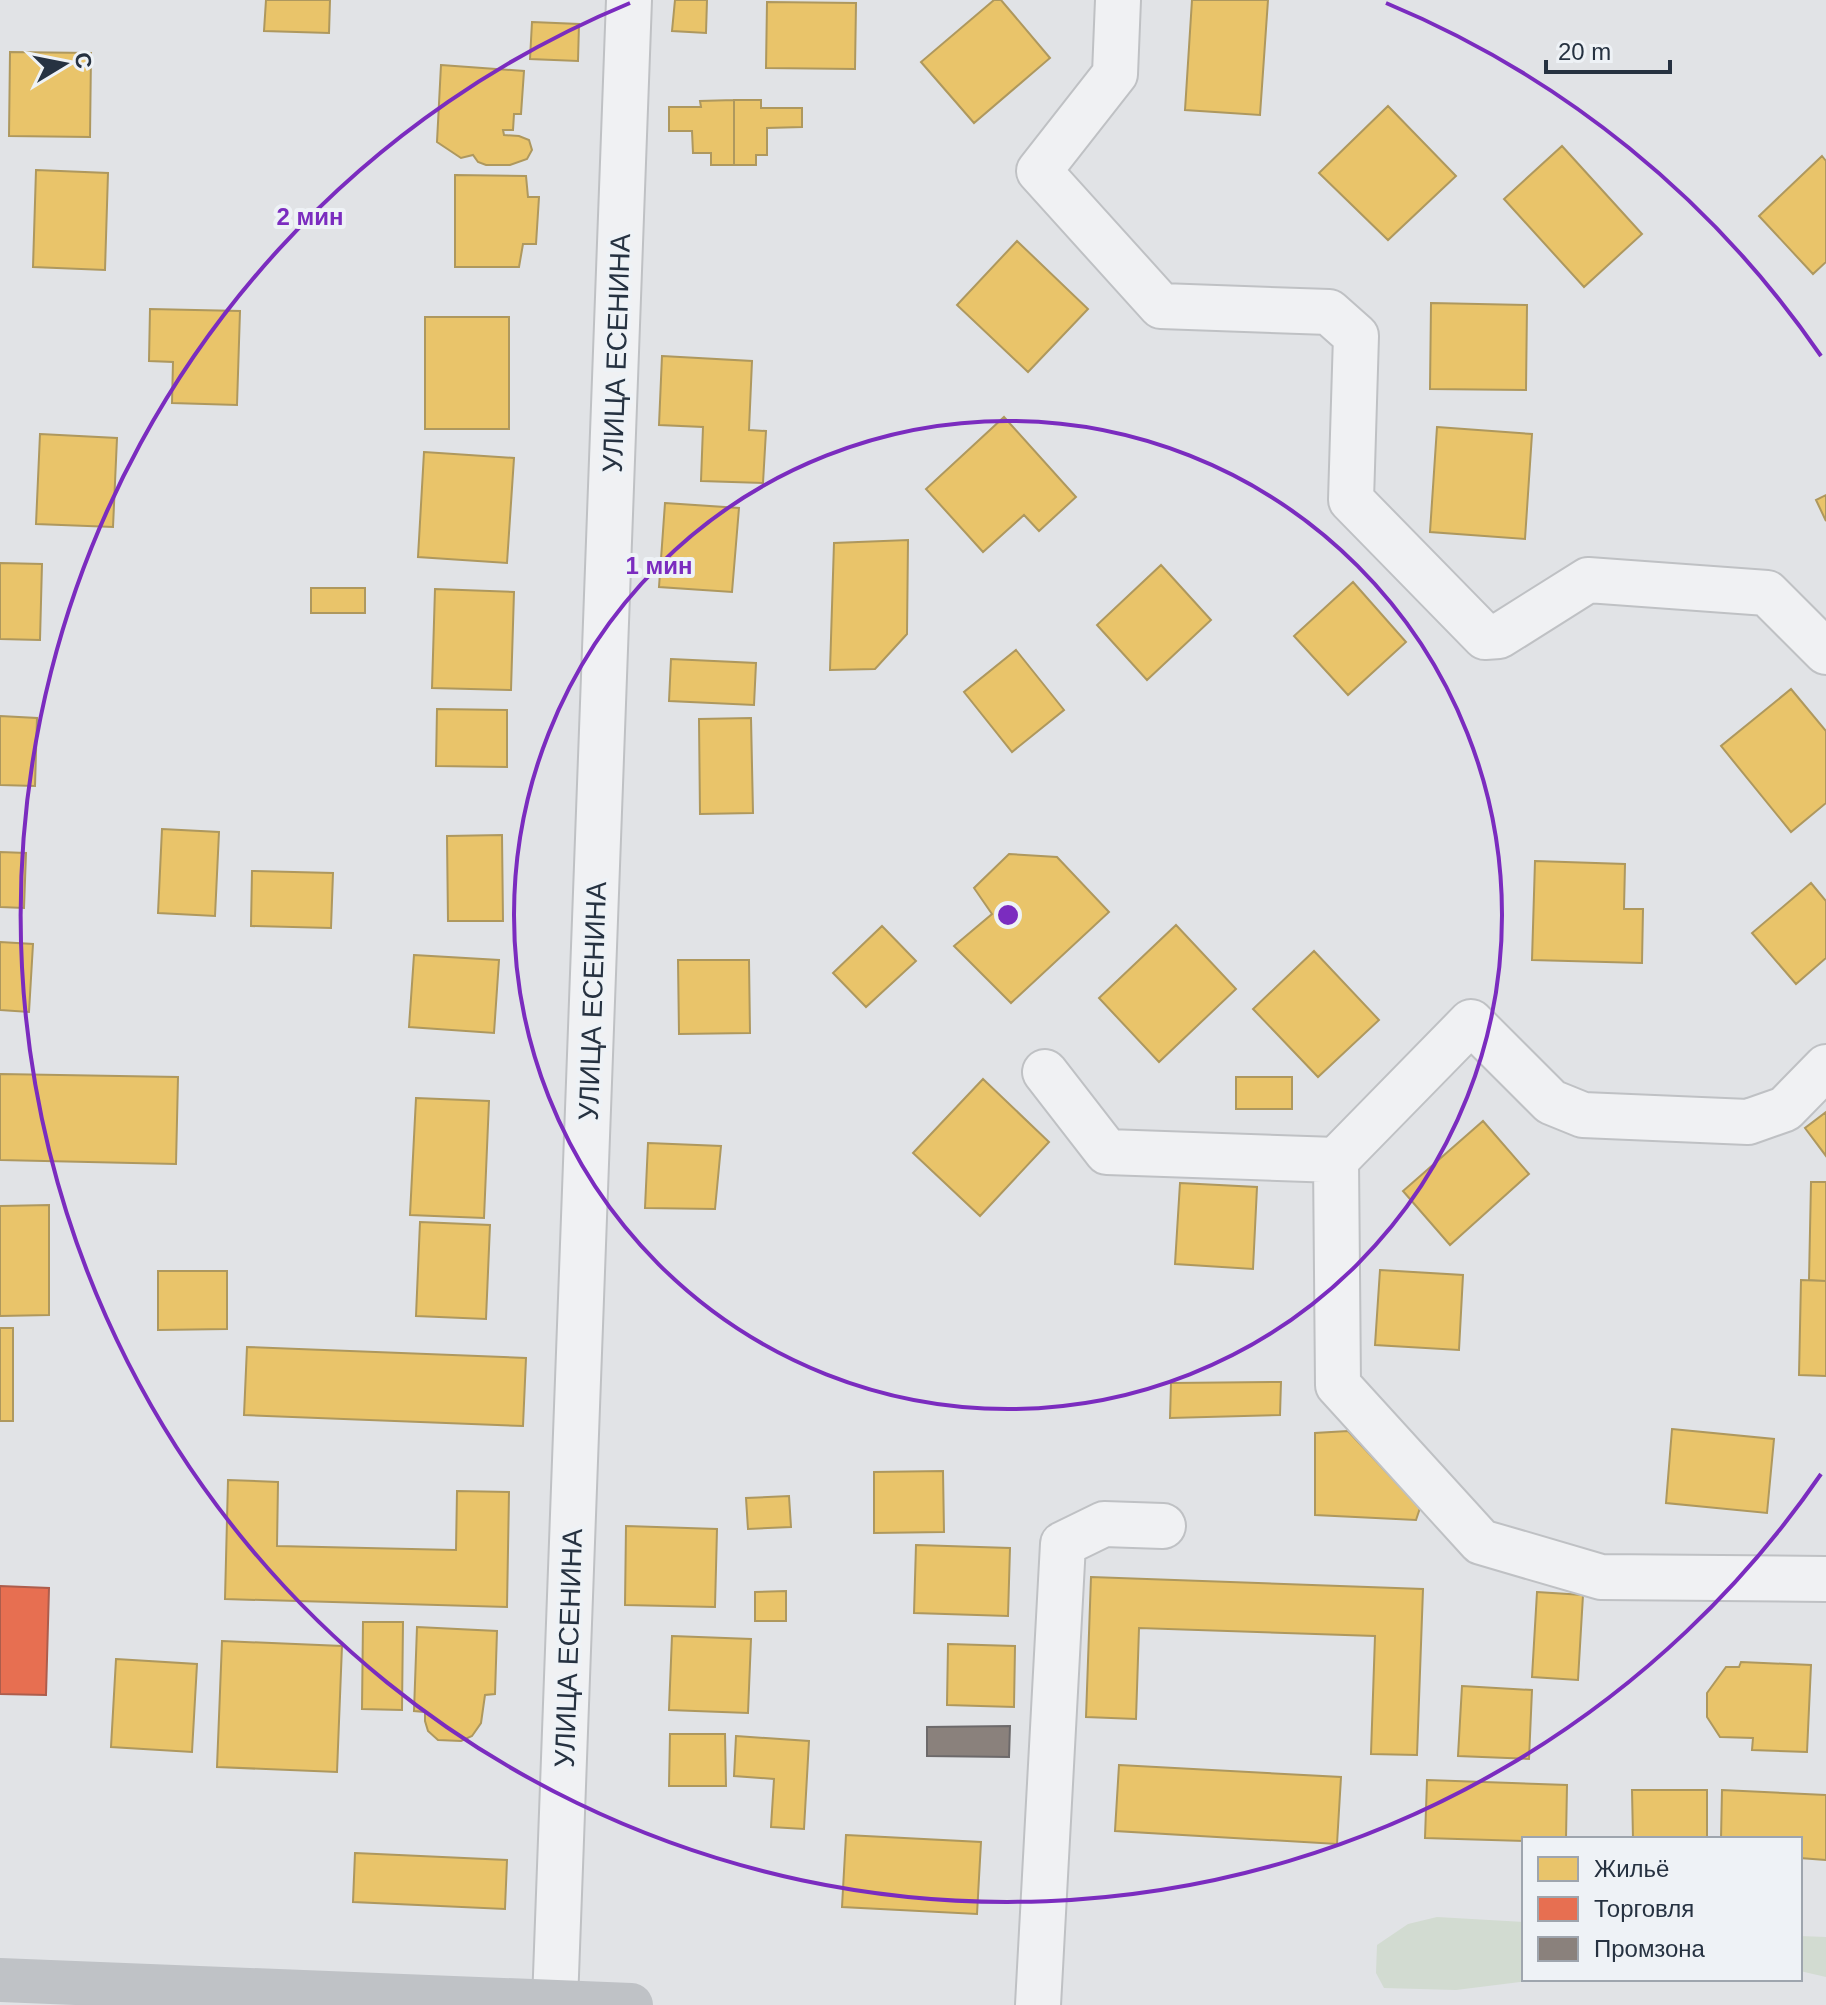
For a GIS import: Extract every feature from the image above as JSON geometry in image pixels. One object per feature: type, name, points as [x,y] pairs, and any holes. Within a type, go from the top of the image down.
[{"type":"main road","points":[[0,1980],[631,2005]]},
{"type":"street","name":"УЛИЦА ЕСЕНИНА","points":[[555,2002],[629,0]]},
{"type":"street","points":[[1118,0],[1115,74],[1039,171],[1161,306],[1329,312],[1344,323],[1356,336],[1351,500],[1485,637],[1499,636],[1588,580],[1767,593],[1826,652]]},
{"type":"street","points":[[1826,1067],[1785,1109],[1748,1122],[1583,1115],[1551,1102],[1471,1022],[1336,1160],[1338,1385],[1481,1542],[1601,1577],[1826,1579]]},
{"type":"street","points":[[1045,1072],[1107,1152],[1336,1160]]},
{"type":"street","points":[[1038,2005],[1063,1544],[1104,1524],[1163,1526]]},
{"type":"shaded area","points":[[1437,1917],[1522,1922],[1522,1981],[1528,1981],[1456,1990],[1384,1988],[1376,1973],[1377,1945],[1408,1924]]},
{"type":"shaded area","points":[[1802,1936],[1826,1937],[1826,1977],[1802,1971]]},
{"type":"building: Жильё","points":[[266,0],[330,0],[329,33],[264,31]]},
{"type":"building: Жильё","points":[[675,0],[707,0],[706,33],[672,31]]},
{"type":"building: Жильё","points":[[994,0],[1001,0],[1050,58],[974,123],[921,62]]},
{"type":"building: Жильё","points":[[1192,0],[1268,0],[1260,115],[1185,110]]},
{"type":"building: Жильё","points":[[767,2],[856,3],[855,69],[766,68]]},
{"type":"building: Жильё","points":[[532,22],[579,24],[578,61],[530,59]]},
{"type":"building: Жильё","points":[[10,52],[91,53],[90,137],[9,136]]},
{"type":"building: Жильё","points":[[441,65],[524,71],[521,114],[514,114],[513,130],[503,130],[504,135],[529,140],[532,150],[527,159],[510,165],[486,165],[478,162],[473,155],[461,158],[437,142]]},
{"type":"building: Жильё","points":[[734,100],[761,100],[761,108],[802,108],[802,127],[767,128],[767,155],[756,155],[756,165],[734,165]]},
{"type":"building: Жильё","points":[[734,100],[734,165],[711,165],[711,153],[693,153],[692,131],[669,131],[669,107],[701,107],[700,101]]},
{"type":"building: Жильё","points":[[1388,106],[1456,176],[1388,240],[1319,173]]},
{"type":"building: Жильё","points":[[1562,146],[1642,234],[1584,287],[1504,199]]},
{"type":"building: Жильё","points":[[1822,156],[1826,161],[1826,262],[1813,274],[1759,216]]},
{"type":"building: Жильё","points":[[36,170],[108,173],[105,270],[33,267]]},
{"type":"building: Жильё","points":[[455,175],[526,176],[528,197],[539,197],[536,244],[523,244],[519,267],[455,267]]},
{"type":"building: Жильё","points":[[1017,241],[1088,309],[1028,372],[957,305]]},
{"type":"building: Жильё","points":[[1431,303],[1527,305],[1526,390],[1430,389]]},
{"type":"building: Жильё","points":[[150,309],[240,311],[237,405],[172,403],[173,362],[149,361]]},
{"type":"building: Жильё","points":[[425,317],[509,317],[509,429],[425,429]]},
{"type":"building: Жильё","points":[[662,356],[752,361],[749,430],[766,431],[763,483],[701,481],[703,427],[659,425]]},
{"type":"building: Жильё","points":[[1004,417],[1076,497],[1039,531],[1024,515],[983,552],[926,489]]},
{"type":"building: Жильё","points":[[1437,427],[1532,434],[1525,539],[1430,532]]},
{"type":"building: Жильё","points":[[40,434],[117,438],[113,527],[36,524]]},
{"type":"building: Жильё","points":[[424,452],[514,458],[507,563],[418,557]]},
{"type":"building: Жильё","points":[[1826,495],[1826,521],[1816,500]]},
{"type":"building: Жильё","points":[[665,503],[739,508],[732,592],[659,587]]},
{"type":"building: Жильё","points":[[908,540],[907,634],[875,669],[830,670],[834,543]]},
{"type":"building: Жильё","points":[[0,563],[42,564],[40,640],[0,639]]},
{"type":"building: Жильё","points":[[1161,565],[1211,620],[1147,680],[1097,625]]},
{"type":"building: Жильё","points":[[1353,582],[1406,642],[1348,695],[1294,636]]},
{"type":"building: Жильё","points":[[311,588],[365,588],[365,613],[311,613]]},
{"type":"building: Жильё","points":[[435,589],[514,592],[511,690],[432,688]]},
{"type":"building: Жильё","points":[[1016,650],[1064,710],[1012,752],[964,692]]},
{"type":"building: Жильё","points":[[671,659],[756,663],[754,705],[669,701]]},
{"type":"building: Жильё","points":[[1791,689],[1826,731],[1826,803],[1791,832],[1721,746]]},
{"type":"building: Жильё","points":[[437,709],[507,710],[507,767],[436,766]]},
{"type":"building: Жильё","points":[[0,716],[37,718],[35,786],[0,785]]},
{"type":"building: Жильё","points":[[751,718],[753,813],[700,814],[699,719]]},
{"type":"building: Жильё","points":[[162,829],[219,832],[215,916],[158,913]]},
{"type":"building: Жильё","points":[[502,835],[503,921],[448,921],[447,836]]},
{"type":"building: Жильё","points":[[0,852],[26,853],[24,908],[0,907]]},
{"type":"building: Жильё","points":[[1009,854],[1057,857],[1109,912],[1011,1003],[954,946],[992,914],[974,888]]},
{"type":"building: Жильё","points":[[1535,861],[1625,864],[1624,909],[1643,909],[1642,963],[1532,960]]},
{"type":"building: Жильё","points":[[252,871],[333,873],[331,928],[251,926]]},
{"type":"building: Жильё","points":[[1811,883],[1826,901],[1826,958],[1796,984],[1752,933]]},
{"type":"building: Жильё","points":[[1176,925],[1236,989],[1159,1062],[1099,998]]},
{"type":"building: Жильё","points":[[882,926],[916,961],[866,1007],[833,973]]},
{"type":"building: Жильё","points":[[0,942],[33,944],[29,1012],[0,1010]]},
{"type":"building: Жильё","points":[[1314,951],[1379,1020],[1318,1077],[1253,1009]]},
{"type":"building: Жильё","points":[[414,955],[499,960],[494,1033],[409,1027]]},
{"type":"building: Жильё","points":[[678,960],[749,960],[750,1033],[679,1034]]},
{"type":"building: Жильё","points":[[0,1074],[178,1077],[176,1164],[0,1160]]},
{"type":"building: Жильё","points":[[1236,1077],[1292,1077],[1292,1109],[1236,1109]]},
{"type":"building: Жильё","points":[[983,1079],[1049,1142],[980,1216],[913,1153]]},
{"type":"building: Жильё","points":[[416,1098],[489,1101],[484,1218],[410,1215]]},
{"type":"building: Жильё","points":[[1826,1112],[1826,1156],[1805,1128]]},
{"type":"building: Жильё","points":[[1483,1121],[1529,1174],[1450,1245],[1403,1191]]},
{"type":"building: Жильё","points":[[648,1143],[721,1146],[715,1209],[645,1208]]},
{"type":"building: Жильё","points":[[1811,1182],[1826,1182],[1826,1281],[1809,1280]]},
{"type":"building: Жильё","points":[[1180,1183],[1257,1187],[1253,1269],[1175,1264]]},
{"type":"building: Жильё","points":[[49,1205],[49,1315],[0,1316],[0,1206]]},
{"type":"building: Жильё","points":[[420,1222],[490,1225],[486,1319],[416,1316]]},
{"type":"building: Жильё","points":[[1380,1270],[1463,1275],[1459,1350],[1375,1345]]},
{"type":"building: Жильё","points":[[158,1271],[227,1271],[227,1329],[158,1330]]},
{"type":"building: Жильё","points":[[1801,1280],[1826,1281],[1826,1376],[1799,1375]]},
{"type":"building: Жильё","points":[[0,1328],[13,1328],[13,1421],[0,1421]]},
{"type":"building: Жильё","points":[[247,1347],[526,1358],[523,1426],[244,1415]]},
{"type":"building: Жильё","points":[[1281,1382],[1280,1415],[1170,1418],[1171,1383]]},
{"type":"building: Жильё","points":[[1672,1429],[1774,1439],[1767,1513],[1666,1503]]},
{"type":"building: Жильё","points":[[1348,1431],[1420,1508],[1416,1520],[1315,1515],[1315,1433]]},
{"type":"building: Жильё","points":[[943,1471],[944,1532],[874,1533],[874,1472]]},
{"type":"building: Жильё","points":[[228,1480],[278,1482],[277,1546],[456,1550],[457,1491],[509,1492],[507,1607],[225,1599]]},
{"type":"building: Жильё","points":[[789,1496],[791,1527],[748,1529],[746,1498]]},
{"type":"building: Жильё","points":[[626,1526],[717,1529],[715,1607],[625,1605]]},
{"type":"building: Жильё","points":[[916,1545],[1010,1548],[1008,1616],[914,1613]]},
{"type":"building: Жильё","points":[[1091,1577],[1423,1589],[1417,1755],[1371,1754],[1375,1636],[1139,1628],[1136,1719],[1086,1717]]},
{"type":"building: Жильё","points":[[786,1591],[786,1621],[755,1621],[755,1592]]},
{"type":"building: Жильё","points":[[1537,1592],[1583,1595],[1578,1680],[1532,1677]]},
{"type":"building: Жильё","points":[[363,1622],[403,1622],[402,1710],[362,1709]]},
{"type":"building: Жильё","points":[[417,1627],[497,1631],[495,1694],[485,1695],[481,1723],[472,1736],[461,1741],[438,1740],[428,1731],[425,1712],[414,1711]]},
{"type":"building: Жильё","points":[[672,1636],[751,1639],[748,1713],[669,1710]]},
{"type":"building: Жильё","points":[[222,1641],[342,1646],[337,1772],[217,1767]]},
{"type":"building: Жильё","points":[[948,1644],[1015,1646],[1014,1707],[947,1705]]},
{"type":"building: Жильё","points":[[116,1659],[197,1664],[192,1752],[111,1747]]},
{"type":"building: Жильё","points":[[1741,1662],[1811,1665],[1807,1752],[1752,1750],[1753,1738],[1720,1737],[1707,1717],[1707,1693],[1726,1667],[1739,1667]]},
{"type":"building: Жильё","points":[[1462,1686],[1532,1690],[1529,1759],[1458,1756]]},
{"type":"building: Жильё","points":[[670,1734],[725,1734],[726,1786],[669,1786]]},
{"type":"building: Жильё","points":[[736,1736],[809,1741],[804,1829],[771,1827],[774,1779],[734,1776]]},
{"type":"building: Жильё","points":[[1119,1765],[1341,1777],[1337,1844],[1115,1831]]},
{"type":"building: Жильё","points":[[1427,1780],[1567,1785],[1566,1837],[1522,1837],[1522,1841],[1425,1838]]},
{"type":"building: Жильё","points":[[1632,1790],[1707,1790],[1707,1837],[1633,1837]]},
{"type":"building: Жильё","points":[[1722,1790],[1826,1795],[1826,1860],[1802,1858],[1802,1837],[1721,1837]]},
{"type":"building: Жильё","points":[[846,1835],[981,1842],[977,1914],[842,1907]]},
{"type":"building: Жильё","points":[[355,1853],[507,1860],[505,1909],[353,1902]]},
{"type":"building: Торговля","points":[[0,1586],[49,1588],[46,1695],[0,1694]]},
{"type":"building: Промзона","points":[[1010,1726],[1009,1757],[927,1756],[927,1727]]}]
